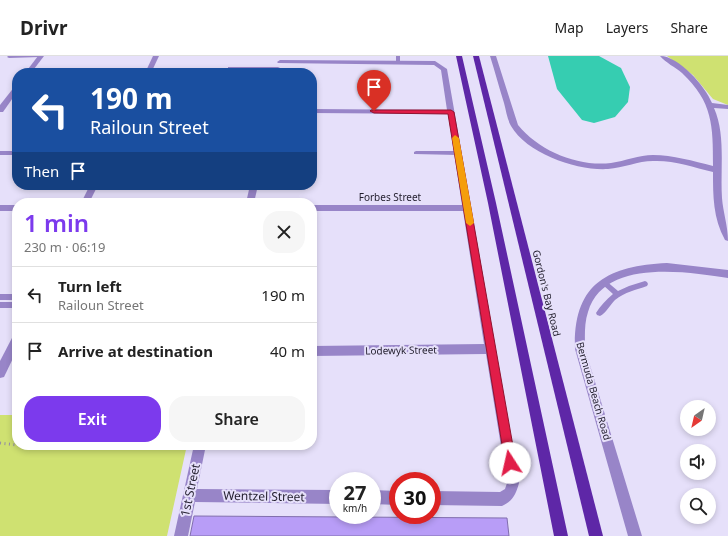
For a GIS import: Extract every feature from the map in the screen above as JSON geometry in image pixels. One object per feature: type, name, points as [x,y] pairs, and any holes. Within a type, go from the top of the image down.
[{"type":"main road","points":[[459,56],[561,536]]},
{"type":"main road","name":"Gordon's Bay Road","points":[[476,56],[596,536]]},
{"type":"street","points":[[32,68],[41,56]]},
{"type":"street","points":[[150,68],[156,56]]},
{"type":"street","points":[[493,56],[514,125],[522,135],[537,146],[568,160],[593,166],[610,166],[636,159],[658,158],[681,161],[717,170]]},
{"type":"street","points":[[663,56],[689,76],[702,91],[710,105],[716,123],[717,206],[728,237]]},
{"type":"street","points":[[279,65],[398,60],[440,65],[444,69],[513,483],[507,497],[497,499],[441,498]]},
{"type":"street","points":[[0,110],[3,101],[12,92]]},
{"type":"street","points":[[710,105],[728,107]]},
{"type":"street","points":[[317,111],[451,112]]},
{"type":"street","points":[[0,208],[12,208]]},
{"type":"street","name":"Forbes Street","points":[[317,208],[467,208]]},
{"type":"street","name":"Bermuda Beach Road","points":[[635,536],[580,349],[578,335],[579,323],[585,303],[604,283],[629,272],[653,268],[678,268],[728,274]]},
{"type":"street","points":[[1,370],[12,349]]},
{"type":"street","name":"Lodewyk Street","points":[[317,352],[491,349]]},
{"type":"street","name":"1st Street","points":[[180,536],[199,450]]},
{"type":"street","name":"Wentzel Street","points":[[189,495],[329,497]]},
{"type":"lane","points":[[9,56],[41,56]]},
{"type":"lane","points":[[230,68],[279,65]]},
{"type":"lane","points":[[0,153],[12,153]]},
{"type":"lane","points":[[416,153],[458,153]]},
{"type":"lane","points":[[604,283],[617,294]]},
{"type":"lane","points":[[600,313],[604,305],[617,294],[625,289],[645,284]]},
{"type":"lane","points":[[0,297],[12,296]]},
{"type":"lane","points":[[0,306],[12,305]]},
{"type":"path","points":[[0,443],[12,444]]},
{"type":"shaded area","points":[[548,56],[599,56],[621,68],[630,87],[628,102],[615,117],[594,123],[582,120],[557,89]]},
{"type":"shaded area","points":[[667,56],[728,56],[728,105],[713,99],[693,75]]},
{"type":"shaded area","points":[[0,415],[12,415],[12,450],[186,450],[167,536],[0,536]]},
{"type":"building","points":[[194,516],[329,517],[329,524],[381,524],[381,517],[389,517],[389,524],[441,524],[441,518],[507,518],[509,536],[190,536]]},
{"type":"slow traffic","points":[[455,138],[470,223]]},
{"type":"route","points":[[374,111],[451,112],[510,463]]}]
